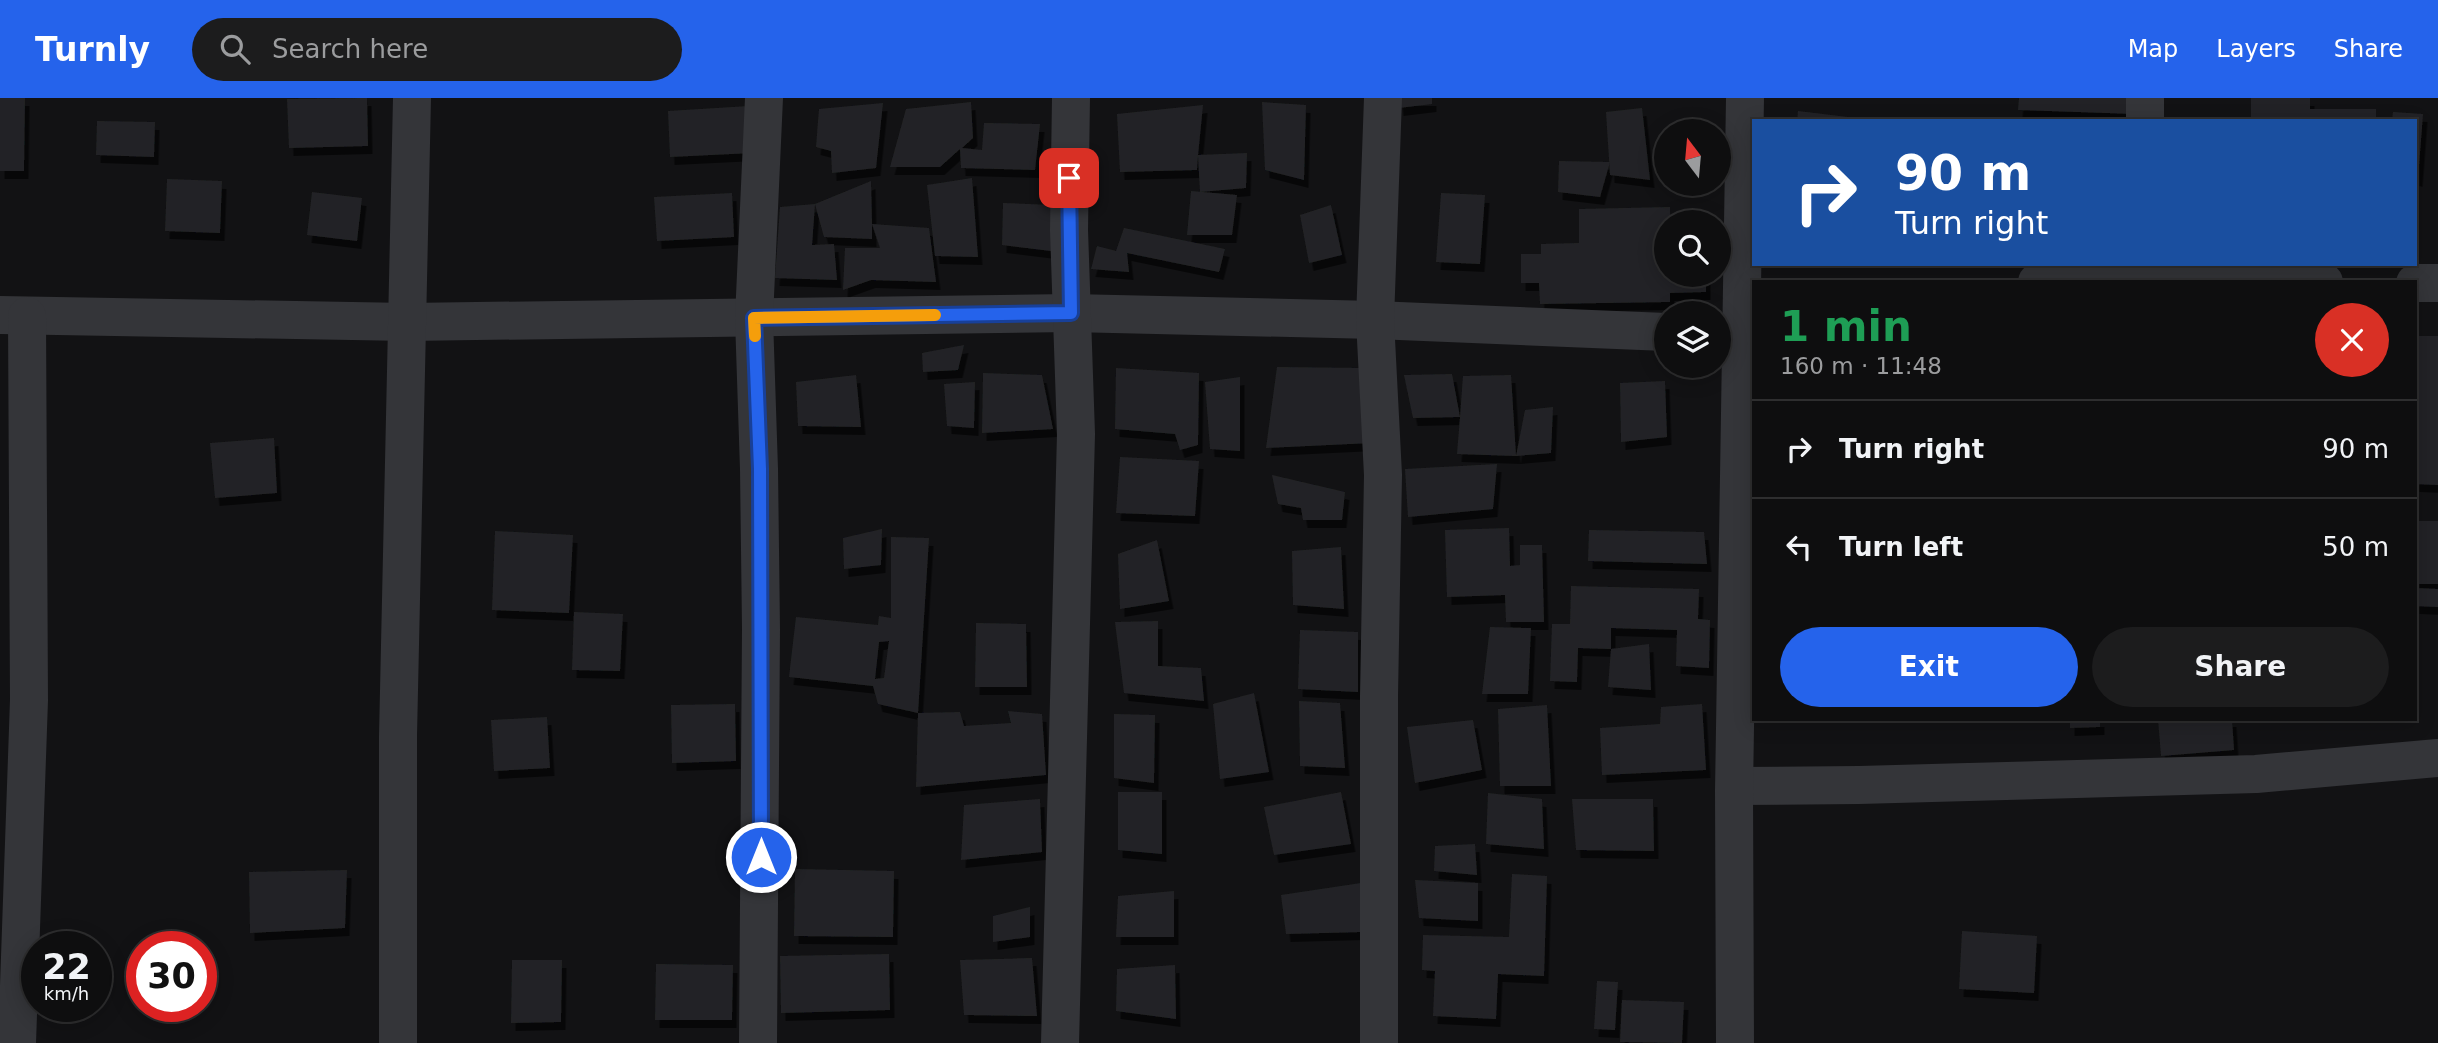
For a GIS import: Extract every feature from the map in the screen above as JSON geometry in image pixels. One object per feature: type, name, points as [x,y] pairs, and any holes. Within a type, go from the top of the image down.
[{"type":"street","points":[[398,1043],[398,736],[412,98]]},
{"type":"street","points":[[758,1043],[761,629],[760,469],[754,318],[764,98]]},
{"type":"street","points":[[1059,1043],[1076,434],[1069,217],[1071,98]]},
{"type":"street","points":[[1379,1043],[1377,933],[1383,475],[1375,320],[1383,98]]},
{"type":"street","points":[[1731,332],[1748,284],[1745,98]]},
{"type":"street","points":[[2145,98],[2146,119]]},
{"type":"street","points":[[2059,280],[2147,272],[2289,280]]},
{"type":"street","points":[[2417,283],[2438,283]]},
{"type":"street","points":[[17,1043],[29,700],[13,316],[408,322],[1071,313],[1375,320],[1654,332]]},
{"type":"street","points":[[1730,378],[1735,1043]]},
{"type":"street","points":[[1735,786],[2256,774],[2438,758]]},
{"type":"building","points":[[0,98],[25,98],[24,171],[0,171]]},
{"type":"building","points":[[367,98],[368,146],[289,148],[287,99]]},
{"type":"building","points":[[1398,98],[1432,98],[1432,104],[1399,108]]},
{"type":"building","points":[[2019,98],[2136,98],[2135,114],[2018,110]]},
{"type":"building","points":[[2251,98],[2310,98],[2310,109],[2376,109],[2376,119],[2251,119]]},
{"type":"building","points":[[971,102],[973,138],[962,148],[982,150],[984,123],[1040,124],[1035,170],[961,168],[960,149],[940,167],[890,167],[906,109]]},
{"type":"building","points":[[1262,102],[1306,105],[1304,180],[1265,170]]},
{"type":"building","points":[[883,103],[876,168],[832,173],[831,151],[816,147],[819,109]]},
{"type":"building","points":[[1203,105],[1197,170],[1120,172],[1117,114]]},
{"type":"building","points":[[749,106],[752,153],[670,157],[668,111]]},
{"type":"building","points":[[1642,108],[1650,180],[1610,175],[1606,112]]},
{"type":"building","points":[[1798,111],[1848,117],[1848,119],[1797,119]]},
{"type":"building","points":[[2393,112],[2423,114],[2418,179],[2417,119],[2392,119]]},
{"type":"building","points":[[97,121],[155,122],[154,157],[96,155]]},
{"type":"building","points":[[1247,153],[1246,188],[1200,192],[1198,155]]},
{"type":"building","points":[[1559,161],[1610,162],[1600,197],[1558,192]]},
{"type":"building","points":[[972,178],[978,257],[935,256],[927,185]]},
{"type":"building","points":[[167,179],[222,181],[220,233],[165,231]]},
{"type":"building","points":[[871,181],[872,239],[824,237],[815,204]]},
{"type":"building","points":[[1191,191],[1237,195],[1232,235],[1187,235]]},
{"type":"building","points":[[312,192],[362,198],[357,241],[307,235]]},
{"type":"building","points":[[732,193],[734,237],[657,241],[654,197]]},
{"type":"building","points":[[1441,193],[1485,195],[1480,264],[1436,262]]},
{"type":"building","points":[[1003,203],[1052,205],[1051,251],[1002,245]]},
{"type":"building","points":[[815,204],[812,245],[834,244],[837,280],[775,278],[780,207]]},
{"type":"building","points":[[1331,205],[1342,255],[1309,263],[1300,215]]},
{"type":"building","points":[[1670,207],[1670,210],[1654,210],[1654,287],[1706,287],[1706,292],[1670,293],[1670,301],[1654,302],[1540,304],[1539,283],[1521,283],[1521,254],[1541,254],[1541,244],[1579,243],[1579,209]]},
{"type":"building","points":[[872,224],[929,228],[936,282],[871,280],[843,290],[845,248],[880,248]]},
{"type":"building","points":[[1124,228],[1225,249],[1219,272],[1127,253],[1129,272],[1091,269],[1097,246],[1116,251]]},
{"type":"building","points":[[2417,336],[2438,336],[2438,485],[2417,484]]},
{"type":"building","points":[[964,345],[958,370],[923,372],[922,353]]},
{"type":"building","points":[[1277,367],[1364,368],[1371,443],[1266,448]]},
{"type":"building","points":[[1116,368],[1199,373],[1198,445],[1180,450],[1175,434],[1115,429]]},
{"type":"building","points":[[983,373],[1042,375],[1053,429],[982,433]]},
{"type":"building","points":[[1452,374],[1460,417],[1413,418],[1404,375]]},
{"type":"building","points":[[856,375],[861,427],[798,426],[796,382]]},
{"type":"building","points":[[1511,375],[1516,456],[1457,454],[1463,376]]},
{"type":"building","points":[[1240,377],[1240,451],[1210,449],[1205,382]]},
{"type":"building","points":[[1665,381],[1667,437],[1621,442],[1620,383]]},
{"type":"building","points":[[975,382],[974,428],[947,426],[944,384]]},
{"type":"building","points":[[1553,407],[1551,453],[1516,456],[1525,410]]},
{"type":"building","points":[[274,438],[277,493],[215,498],[210,443]]},
{"type":"building","points":[[1120,457],[1199,461],[1195,516],[1116,513]]},
{"type":"building","points":[[1497,464],[1493,509],[1408,517],[1405,469]]},
{"type":"building","points":[[1272,475],[1345,492],[1342,520],[1303,520],[1301,508],[1278,504]]},
{"type":"building","points":[[2417,521],[2438,521],[2438,584],[2417,584]]},
{"type":"building","points":[[1509,528],[1510,566],[1520,565],[1520,545],[1542,545],[1544,622],[1506,622],[1505,595],[1447,597],[1445,530]]},
{"type":"building","points":[[882,529],[881,565],[844,569],[843,538]]},
{"type":"building","points":[[1589,530],[1704,532],[1707,564],[1588,561]]},
{"type":"building","points":[[495,531],[573,535],[569,613],[492,610]]},
{"type":"building","points":[[891,537],[929,538],[918,713],[878,704],[873,686],[789,677],[796,617],[878,625],[879,616],[891,618]],"holes":[[[889,641],[884,678],[875,679],[879,642]]]},
{"type":"building","points":[[1157,540],[1169,601],[1120,609],[1118,554]]},
{"type":"building","points":[[1341,547],[1344,609],[1293,605],[1292,551]]},
{"type":"building","points":[[1571,586],[1699,589],[1698,619],[1710,620],[1709,668],[1676,666],[1677,630],[1611,628],[1611,649],[1578,648],[1577,682],[1550,681],[1552,624],[1570,624]]},
{"type":"building","points":[[2417,588],[2438,589],[2438,607],[2417,606]]},
{"type":"building","points":[[574,612],[623,614],[620,671],[572,670]]},
{"type":"building","points":[[1158,621],[1158,666],[1201,668],[1204,701],[1124,693],[1115,622]]},
{"type":"building","points":[[976,623],[1026,624],[1027,687],[975,687]]},
{"type":"building","points":[[1490,627],[1531,628],[1528,694],[1482,694]]},
{"type":"building","points":[[1300,630],[1358,632],[1358,692],[1298,689]]},
{"type":"building","points":[[1649,644],[1651,690],[1608,687],[1611,649]]},
{"type":"building","points":[[1254,693],[1269,772],[1220,779],[1213,704]]},
{"type":"building","points":[[1299,701],[1340,703],[1345,768],[1300,766]]},
{"type":"building","points":[[735,704],[736,761],[672,763],[671,705]]},
{"type":"building","points":[[1702,704],[1706,770],[1602,775],[1600,728],[1660,724],[1661,707]]},
{"type":"building","points":[[1547,705],[1551,786],[1500,786],[1498,709]]},
{"type":"building","points":[[1008,711],[1042,714],[1046,775],[916,787],[918,713],[960,712],[964,726],[1011,723]]},
{"type":"building","points":[[1114,714],[1155,715],[1154,783],[1114,778]]},
{"type":"building","points":[[547,717],[550,768],[494,771],[491,720]]},
{"type":"building","points":[[1473,720],[1482,770],[1415,783],[1407,727]]},
{"type":"building","points":[[2070,721],[2100,721],[2100,727],[2070,728]]},
{"type":"building","points":[[2158,721],[2232,721],[2234,750],[2161,756]]},
{"type":"building","points":[[1118,792],[1162,792],[1162,854],[1118,850]]},
{"type":"building","points":[[1341,792],[1351,844],[1274,855],[1264,807]]},
{"type":"building","points":[[1488,793],[1542,799],[1544,849],[1486,844]]},
{"type":"building","points":[[1040,799],[1042,852],[961,860],[964,805]]},
{"type":"building","points":[[1572,799],[1653,799],[1654,851],[1576,850]]},
{"type":"building","points":[[1475,844],[1477,875],[1434,871],[1435,846]]},
{"type":"building","points":[[795,869],[894,871],[893,937],[794,936]]},
{"type":"building","points":[[347,870],[345,928],[250,933],[249,872]]},
{"type":"building","points":[[1512,874],[1547,876],[1544,976],[1498,974],[1496,1019],[1433,1016],[1435,971],[1422,970],[1423,935],[1509,937]]},
{"type":"building","points":[[1415,880],[1478,883],[1478,921],[1419,918]]},
{"type":"building","points":[[1361,883],[1362,932],[1286,934],[1281,895]]},
{"type":"building","points":[[1174,891],[1174,937],[1116,937],[1118,896]]},
{"type":"building","points":[[1030,907],[1030,937],[993,942],[993,916]]},
{"type":"building","points":[[1962,931],[2037,936],[2034,993],[1959,989]]},
{"type":"building","points":[[889,954],[890,1010],[781,1013],[780,956]]},
{"type":"building","points":[[1032,958],[1037,1016],[964,1015],[960,960]]},
{"type":"building","points":[[512,960],[562,960],[561,1022],[511,1023]]},
{"type":"building","points":[[656,964],[733,965],[732,1020],[655,1020]]},
{"type":"building","points":[[1175,965],[1176,1019],[1116,1011],[1117,969]]},
{"type":"building","points":[[1597,981],[1618,982],[1615,1030],[1594,1029]]},
{"type":"building","points":[[1622,1000],[1684,1002],[1682,1043],[1620,1042]]},
{"type":"slow traffic","points":[[755,336],[754,318],[935,315]]},
{"type":"route","points":[[761,857],[760,469],[754,318],[1071,313],[1069,178]]}]
